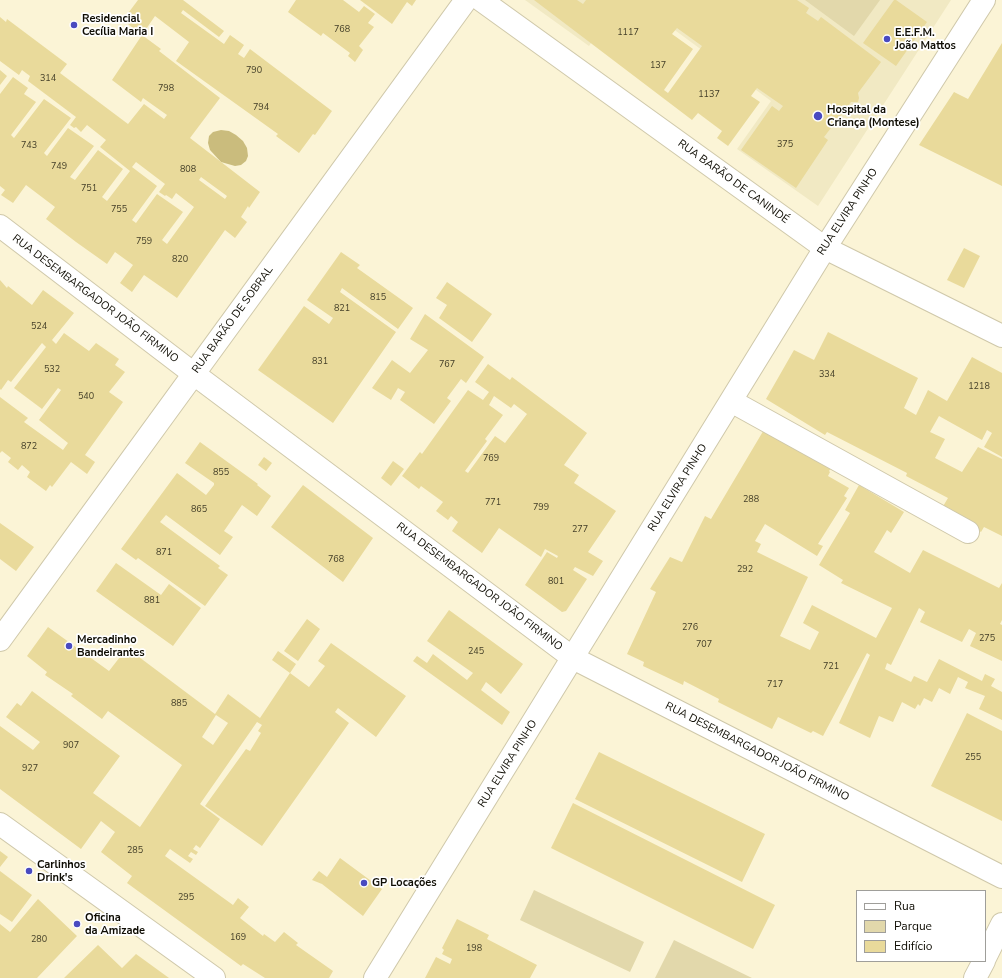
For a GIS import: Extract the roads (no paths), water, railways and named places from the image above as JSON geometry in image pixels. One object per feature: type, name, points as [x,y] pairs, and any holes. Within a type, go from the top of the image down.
[{"type":"street","name":"RUA BARÃO DE SOBRAL","points":[[0,640],[466,0]]},
{"type":"street","name":"RUA BARÃO DE CANINDÉ","points":[[481,0],[825,248],[1002,336]]},
{"type":"street","name":"RUA ELVIRA PINHO","points":[[375,978],[825,248],[984,0]]},
{"type":"street","name":"RUA DESEMBARGADOR JOÃO FIRMINO","points":[[0,226],[194,374],[573,658],[1002,877]]},
{"type":"street","points":[[731,401],[968,532]]},
{"type":"street","points":[[0,824],[214,978]]},
{"type":"street","points":[[986,956],[1002,924]]},
{"type":"street","points":[[975,978],[983,962]]},
{"type":"place","name":"Residencial Cecília Maria I","points":[[74,25]]},
{"type":"place","name":"E.E.F.M. João Mattos","points":[[887,39]]},
{"type":"place","name":"Hospital da Criança (Montese)","points":[[818,116]]},
{"type":"place","name":"Mercadinho Bandeirantes","points":[[69,646]]},
{"type":"place","name":"Carlinhos Drink's","points":[[29,871]]},
{"type":"place","name":"GP Locações","points":[[364,883]]},
{"type":"place","name":"Oficina da Amizade","points":[[77,924]]}]
